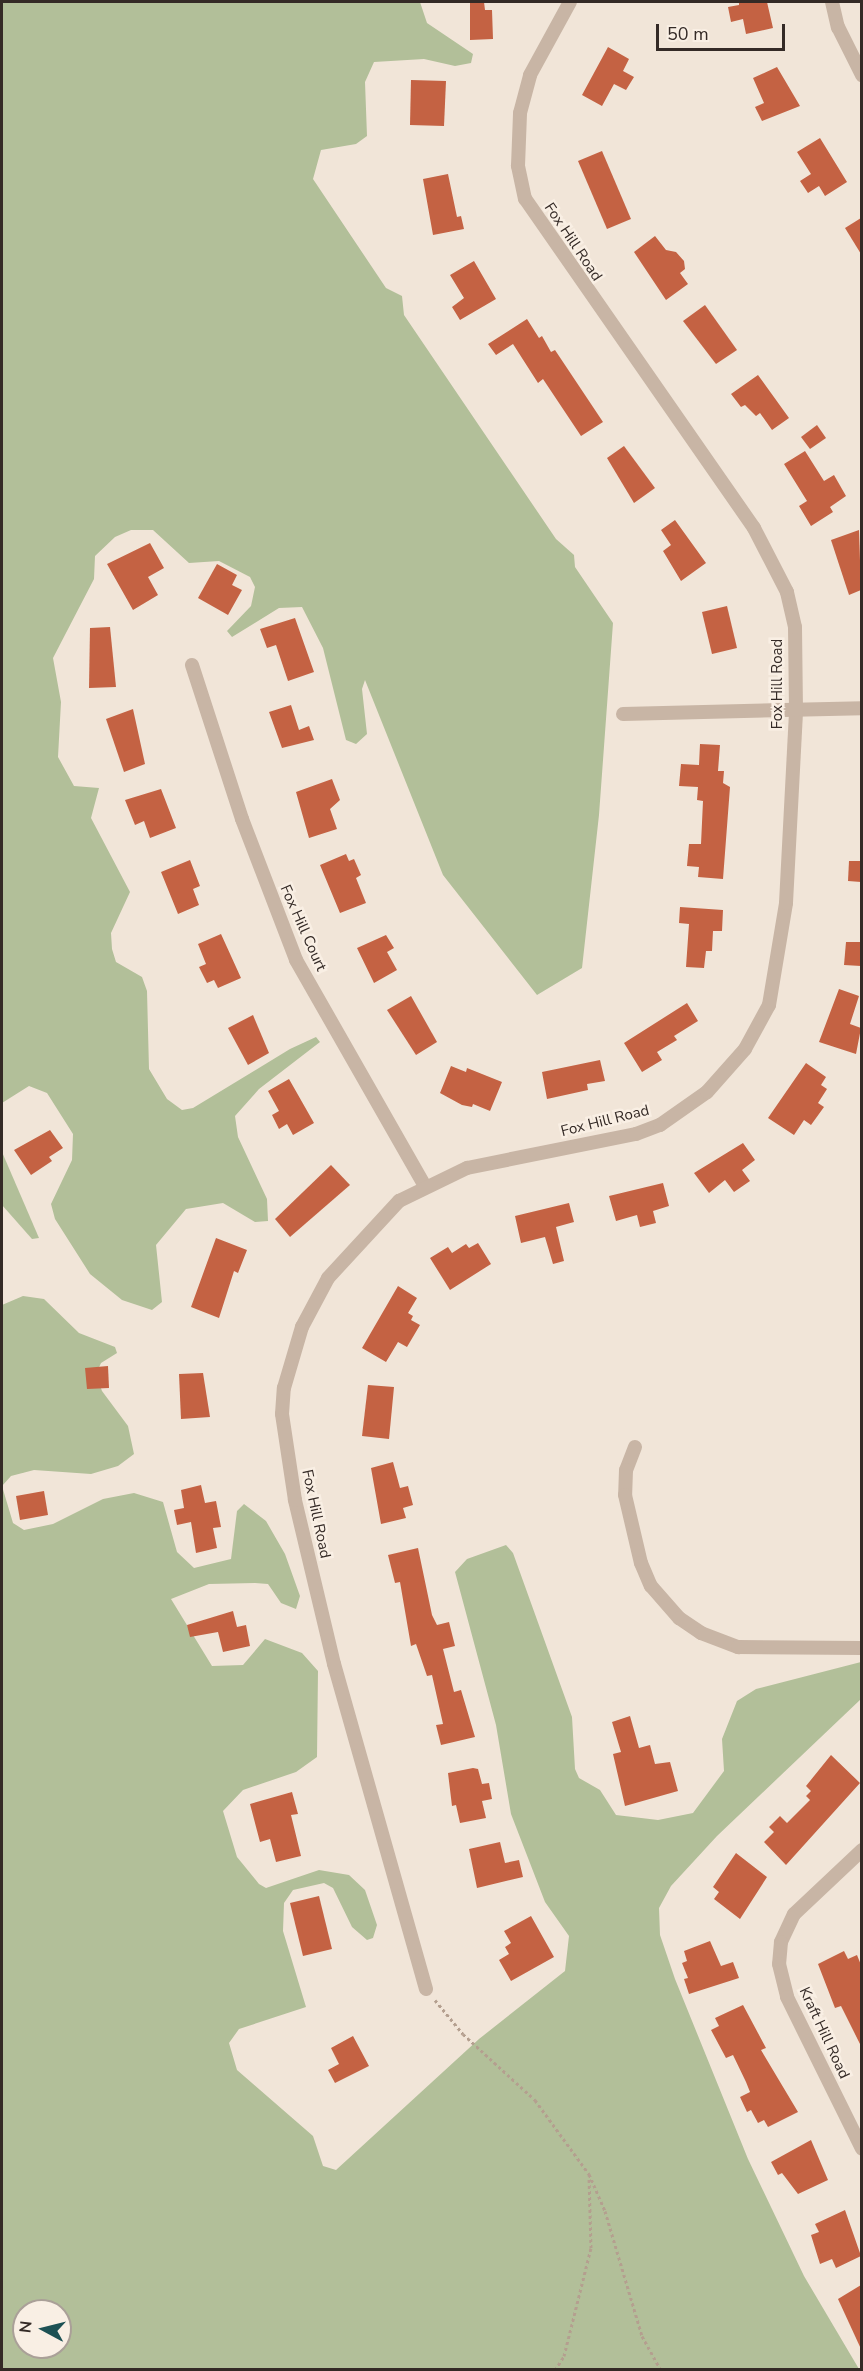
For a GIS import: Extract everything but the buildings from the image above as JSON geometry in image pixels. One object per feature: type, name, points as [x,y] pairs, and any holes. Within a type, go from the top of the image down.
[{"type":"street","name":"Fox Hill Road","points":[[426,1989],[334,1664],[295,1500],[282,1414],[284,1388],[302,1327],[328,1278],[399,1201],[425,1186],[467,1168],[582,1146],[660,1125],[707,1092],[733,1066],[760,1026],[775,981],[786,903],[796,710],[795,627],[788,592],[776,564],[525,199],[518,166],[520,113],[531,75],[570,2]]},
{"type":"street","points":[[832,2],[838,27],[861,75]]},
{"type":"street","name":"Fox Hill Court","points":[[192,665],[242,819],[296,960],[425,1186]]},
{"type":"street","points":[[623,714],[861,708]]},
{"type":"street","points":[[635,1447],[626,1470],[625,1495],[641,1563],[651,1586],[679,1618],[701,1633],[738,1647],[861,1648]]},
{"type":"street","name":"Kraft Hill Road","points":[[861,1850],[794,1914],[781,1942],[779,1964],[787,1997],[861,2149]]},
{"type":"path","points":[[426,1989],[463,2034],[535,2100],[590,2174],[605,2211],[642,2336],[661,2370]]},
{"type":"path","points":[[555,2370],[564,2356],[591,2248],[590,2174]]},
{"type":"green space","points":[[2,2],[420,2],[427,23],[473,54],[471,63],[455,66],[424,59],[374,62],[365,82],[367,136],[356,144],[321,150],[313,179],[386,288],[402,296],[404,315],[556,539],[574,555],[575,567],[613,623],[599,815],[582,968],[537,995],[443,875],[365,680],[362,689],[367,734],[356,744],[346,740],[323,648],[302,607],[279,608],[232,637],[227,631],[251,606],[255,587],[250,577],[219,561],[189,563],[153,530],[131,530],[115,537],[95,556],[94,579],[53,658],[61,702],[58,757],[74,786],[99,788],[91,818],[130,892],[111,933],[112,949],[116,962],[142,977],[147,991],[149,1069],[167,1099],[182,1110],[193,1108],[290,1049],[316,1037],[320,1042],[259,1089],[235,1116],[238,1137],[267,1199],[268,1221],[255,1222],[223,1203],[186,1209],[156,1245],[162,1302],[152,1310],[122,1300],[90,1274],[55,1219],[51,1204],[72,1160],[73,1134],[47,1093],[29,1086],[2,1103]]},
{"type":"green space","points":[[2,1152],[39,1238],[32,1239],[2,1205]]},
{"type":"green space","points":[[23,1296],[44,1299],[79,1333],[115,1347],[117,1353],[101,1363],[96,1374],[102,1391],[128,1426],[134,1454],[118,1466],[91,1474],[34,1470],[11,1476],[2,1486],[2,1305]]},
{"type":"green space","points":[[2,1486],[13,1523],[24,1530],[53,1524],[103,1499],[134,1493],[163,1502],[177,1552],[194,1568],[231,1559],[237,1511],[244,1504],[266,1521],[285,1554],[300,1596],[296,1609],[281,1603],[268,1584],[209,1584],[171,1599],[212,1666],[243,1665],[265,1639],[302,1653],[318,1671],[317,1757],[296,1772],[243,1790],[223,1811],[237,1857],[259,1884],[266,1888],[319,1870],[349,1875],[365,1890],[377,1925],[373,1938],[367,1940],[352,1927],[333,1888],[324,1883],[293,1890],[284,1903],[283,1931],[306,2007],[239,2029],[229,2043],[237,2070],[313,2136],[323,2166],[336,2170],[479,2039],[565,1971],[569,1936],[545,1902],[511,1814],[496,1725],[455,1572],[467,1559],[506,1545],[513,1553],[572,1717],[575,1769],[579,1778],[600,1790],[616,1815],[658,1820],[693,1813],[724,1771],[722,1739],[737,1701],[756,1689],[861,1662],[861,1699],[717,1836],[671,1886],[659,1908],[660,1935],[675,1979],[748,2159],[804,2276],[859,2369],[2,2369]]}]
